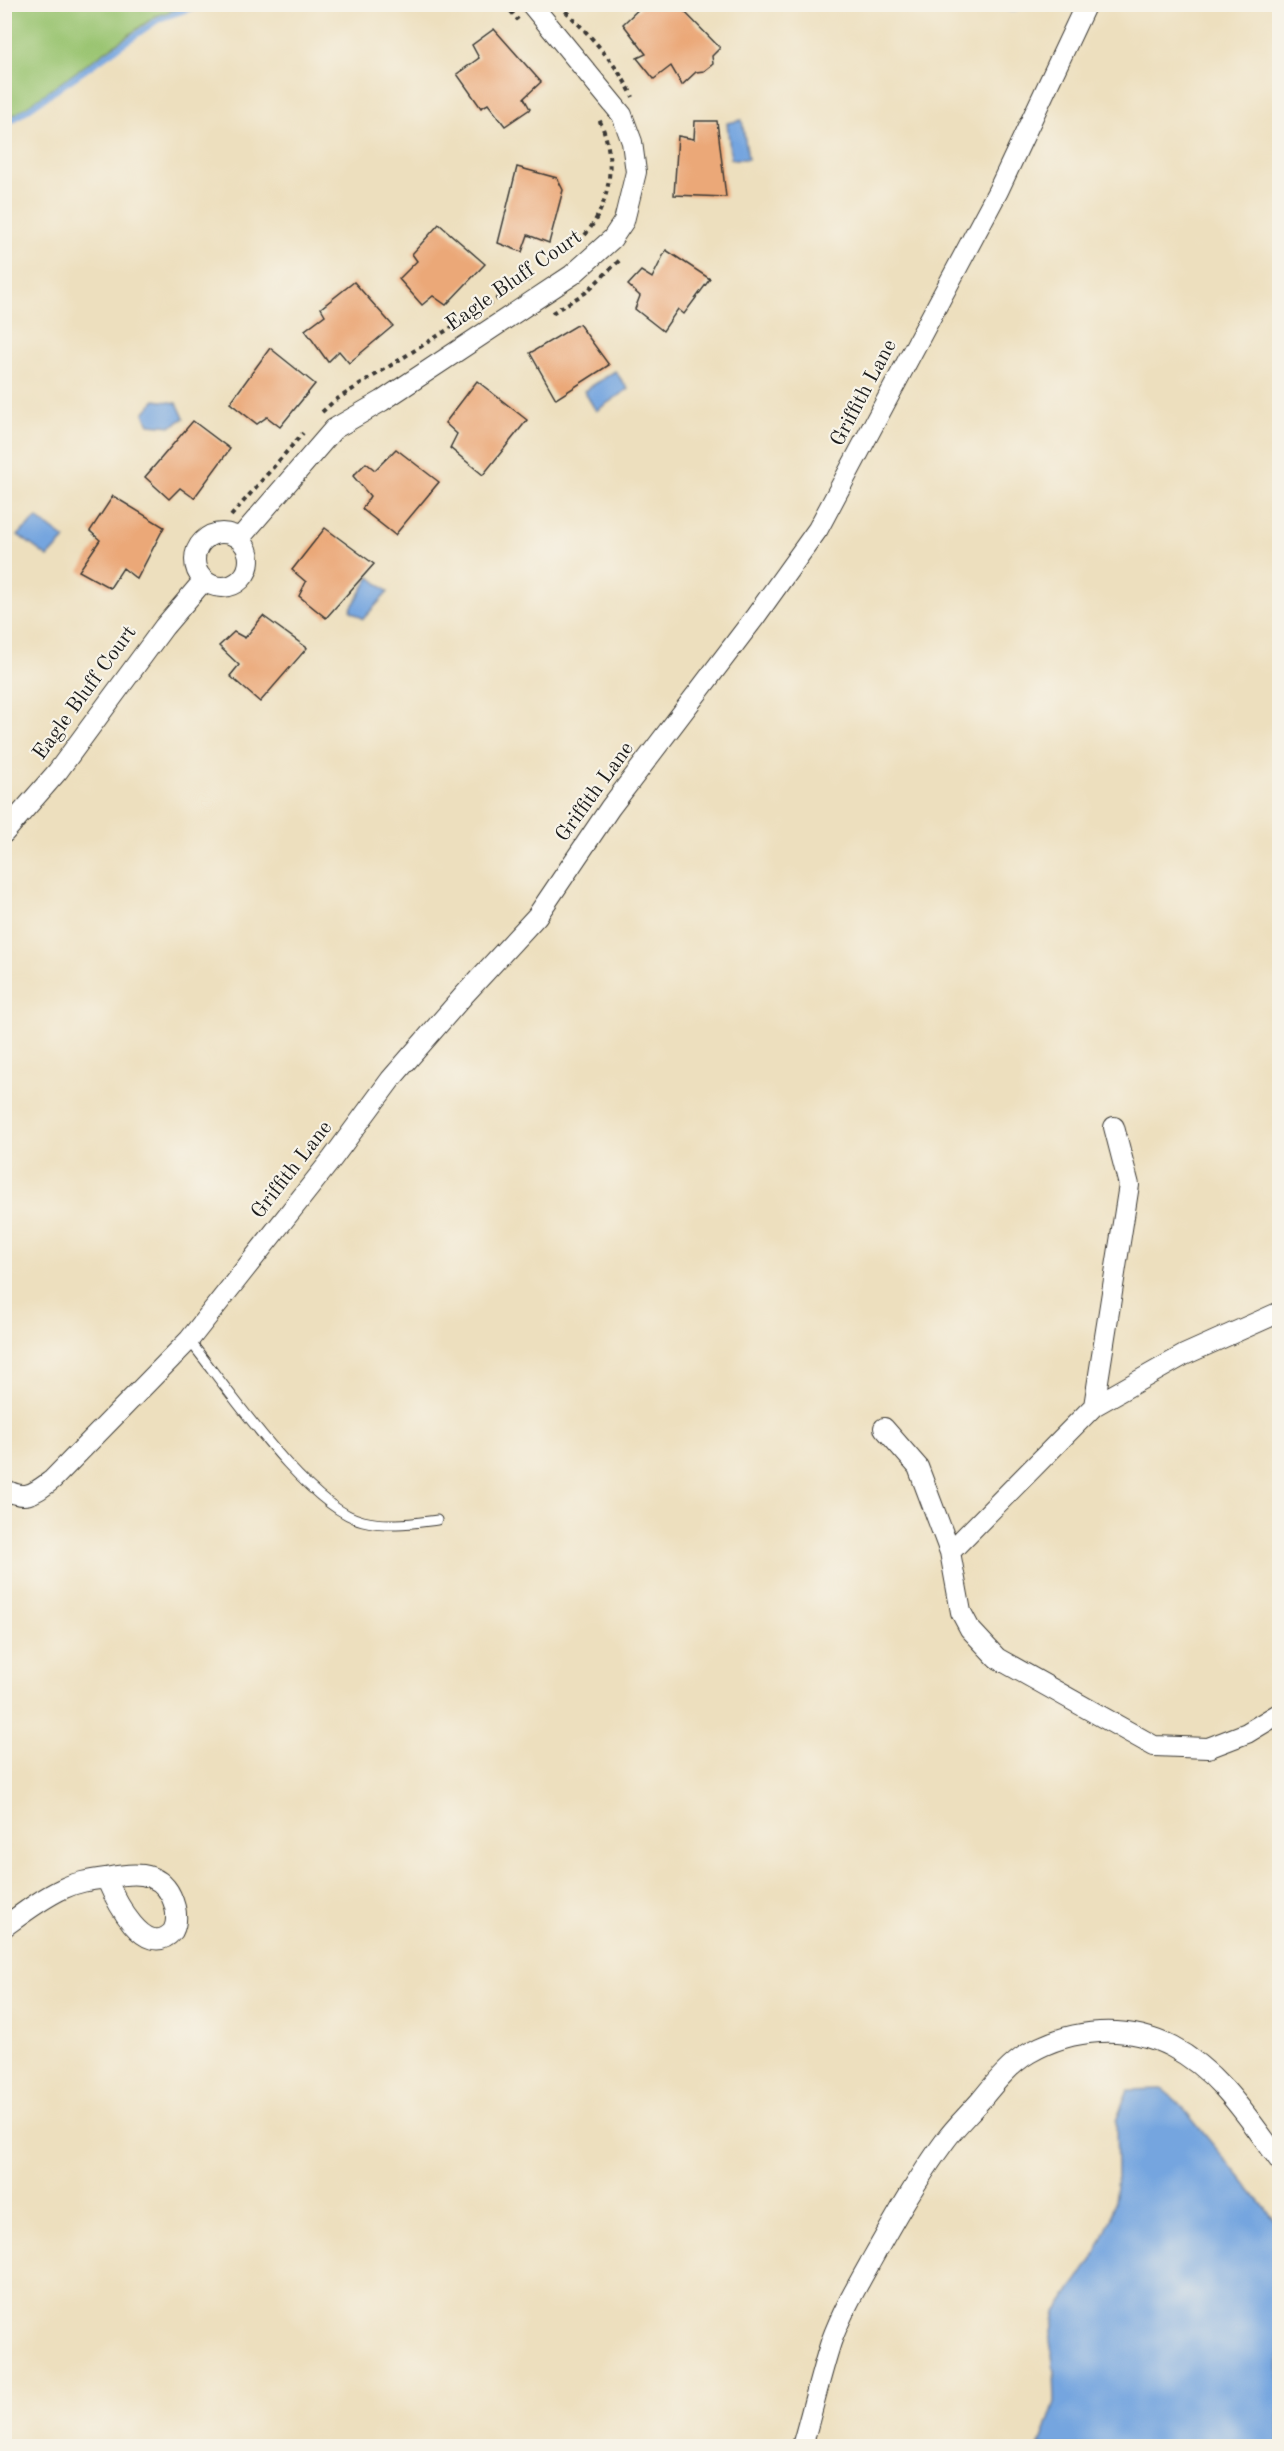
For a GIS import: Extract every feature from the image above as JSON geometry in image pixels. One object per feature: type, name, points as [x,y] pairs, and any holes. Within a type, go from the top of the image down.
[{"type":"street","name":"Eagle Bluff Court","points":[[239,539],[334,429],[382,401],[572,275],[612,239],[624,221],[636,172],[632,142],[622,115],[531,4]]},
{"type":"street","name":"Griffith Lane","points":[[4,1489],[18,1496],[34,1494],[52,1480],[189,1340],[332,1159],[391,1079],[537,916],[610,808],[755,617],[818,529],[998,191],[1086,4]]},
{"type":"street","points":[[224,533],[239,539],[245,545],[250,562],[243,578],[228,587],[220,587],[204,580],[196,566],[197,549],[202,542],[215,534],[224,533]]},
{"type":"street","name":"Eagle Bluff Court","points":[[4,833],[58,771],[164,627],[204,580]]},
{"type":"street","points":[[1094,1406],[1129,1185],[1114,1127]]},
{"type":"street","points":[[950,1552],[1094,1406],[1184,1355],[1280,1312]]},
{"type":"street","points":[[884,1428],[918,1467],[950,1552],[962,1612],[970,1629],[997,1658],[1154,1746],[1208,1748],[1247,1733],[1280,1713]]},
{"type":"street","points":[[4,1927],[33,1906],[64,1888],[83,1881],[106,1878]]},
{"type":"street","points":[[802,2446],[831,2341],[850,2300],[904,2203],[946,2140],[995,2083],[1027,2054],[1068,2035],[1087,2032],[1124,2033],[1157,2041],[1173,2048],[1201,2066],[1225,2087],[1280,2161]]},
{"type":"lane","points":[[189,1340],[305,1483],[333,1507],[362,1521],[395,1525],[437,1520]]},
{"type":"path","points":[[505,4],[522,25]]},
{"type":"path","points":[[558,4],[571,16],[626,82],[636,102]]},
{"type":"path","points":[[580,242],[592,227],[604,204],[607,191],[610,158],[597,115]]},
{"type":"path","points":[[546,317],[585,293],[624,255]]},
{"type":"path","points":[[319,416],[334,401],[531,277]]},
{"type":"path","points":[[231,516],[305,431]]},
{"type":"green space","points":[[4,5],[190,5],[156,16],[16,114],[5,116]]},
{"type":"water","points":[[742,120],[748,159],[731,159],[727,123]]},
{"type":"water","points":[[615,371],[628,389],[596,411],[584,391]]},
{"type":"water","points":[[155,400],[177,403],[184,418],[172,426],[149,424],[144,413]]},
{"type":"water","points":[[37,518],[65,539],[48,557],[18,535]]},
{"type":"water","points":[[370,577],[388,592],[363,619],[350,610]]},
{"type":"water","points":[[1162,2089],[1178,2102],[1279,2225],[1279,2446],[1038,2446],[1055,2402],[1050,2340],[1056,2312],[1095,2255],[1112,2217],[1117,2177],[1116,2121],[1128,2090]]},
{"type":"building","points":[[644,4],[677,4],[720,48],[712,56],[713,64],[704,71],[696,72],[682,85],[671,66],[654,79],[637,58],[646,54],[623,24]]},
{"type":"building","points":[[494,29],[541,82],[524,98],[530,109],[505,126],[488,104],[481,108],[457,74],[479,58],[472,45]]},
{"type":"building","points":[[695,121],[717,121],[726,197],[674,195],[678,136],[694,139]]},
{"type":"building","points":[[517,167],[557,178],[563,190],[549,243],[528,235],[522,252],[498,243]]},
{"type":"building","points":[[439,224],[485,264],[446,305],[433,296],[422,305],[399,279],[417,261],[412,254]]},
{"type":"building","points":[[666,250],[710,279],[684,314],[678,309],[663,331],[635,309],[640,296],[628,285],[641,271],[652,278]]},
{"type":"building","points":[[354,282],[393,326],[349,363],[339,351],[328,362],[305,330],[325,315],[321,308]]},
{"type":"building","points":[[579,324],[609,365],[556,399],[530,353]]},
{"type":"building","points":[[270,348],[315,384],[280,427],[267,417],[257,424],[230,403]]},
{"type":"building","points":[[477,381],[527,420],[483,475],[450,448],[457,434],[445,423]]},
{"type":"building","points":[[193,421],[230,449],[194,498],[180,488],[169,499],[145,477]]},
{"type":"building","points":[[396,449],[439,482],[395,535],[362,509],[370,496],[353,476],[366,463],[375,470]]},
{"type":"building","points":[[113,496],[164,527],[137,579],[123,568],[110,588],[79,571],[100,540],[90,531]]},
{"type":"building","points":[[325,528],[374,564],[326,618],[299,596],[306,582],[292,570]]},
{"type":"building","points":[[263,616],[307,648],[260,702],[230,676],[239,665],[219,646],[234,632],[245,638]]},
{"type":"waterway","points":[[4,119],[11,121],[159,19],[203,4]]},
{"type":"waterway","points":[[1001,4],[1013,9],[1022,4]]}]
